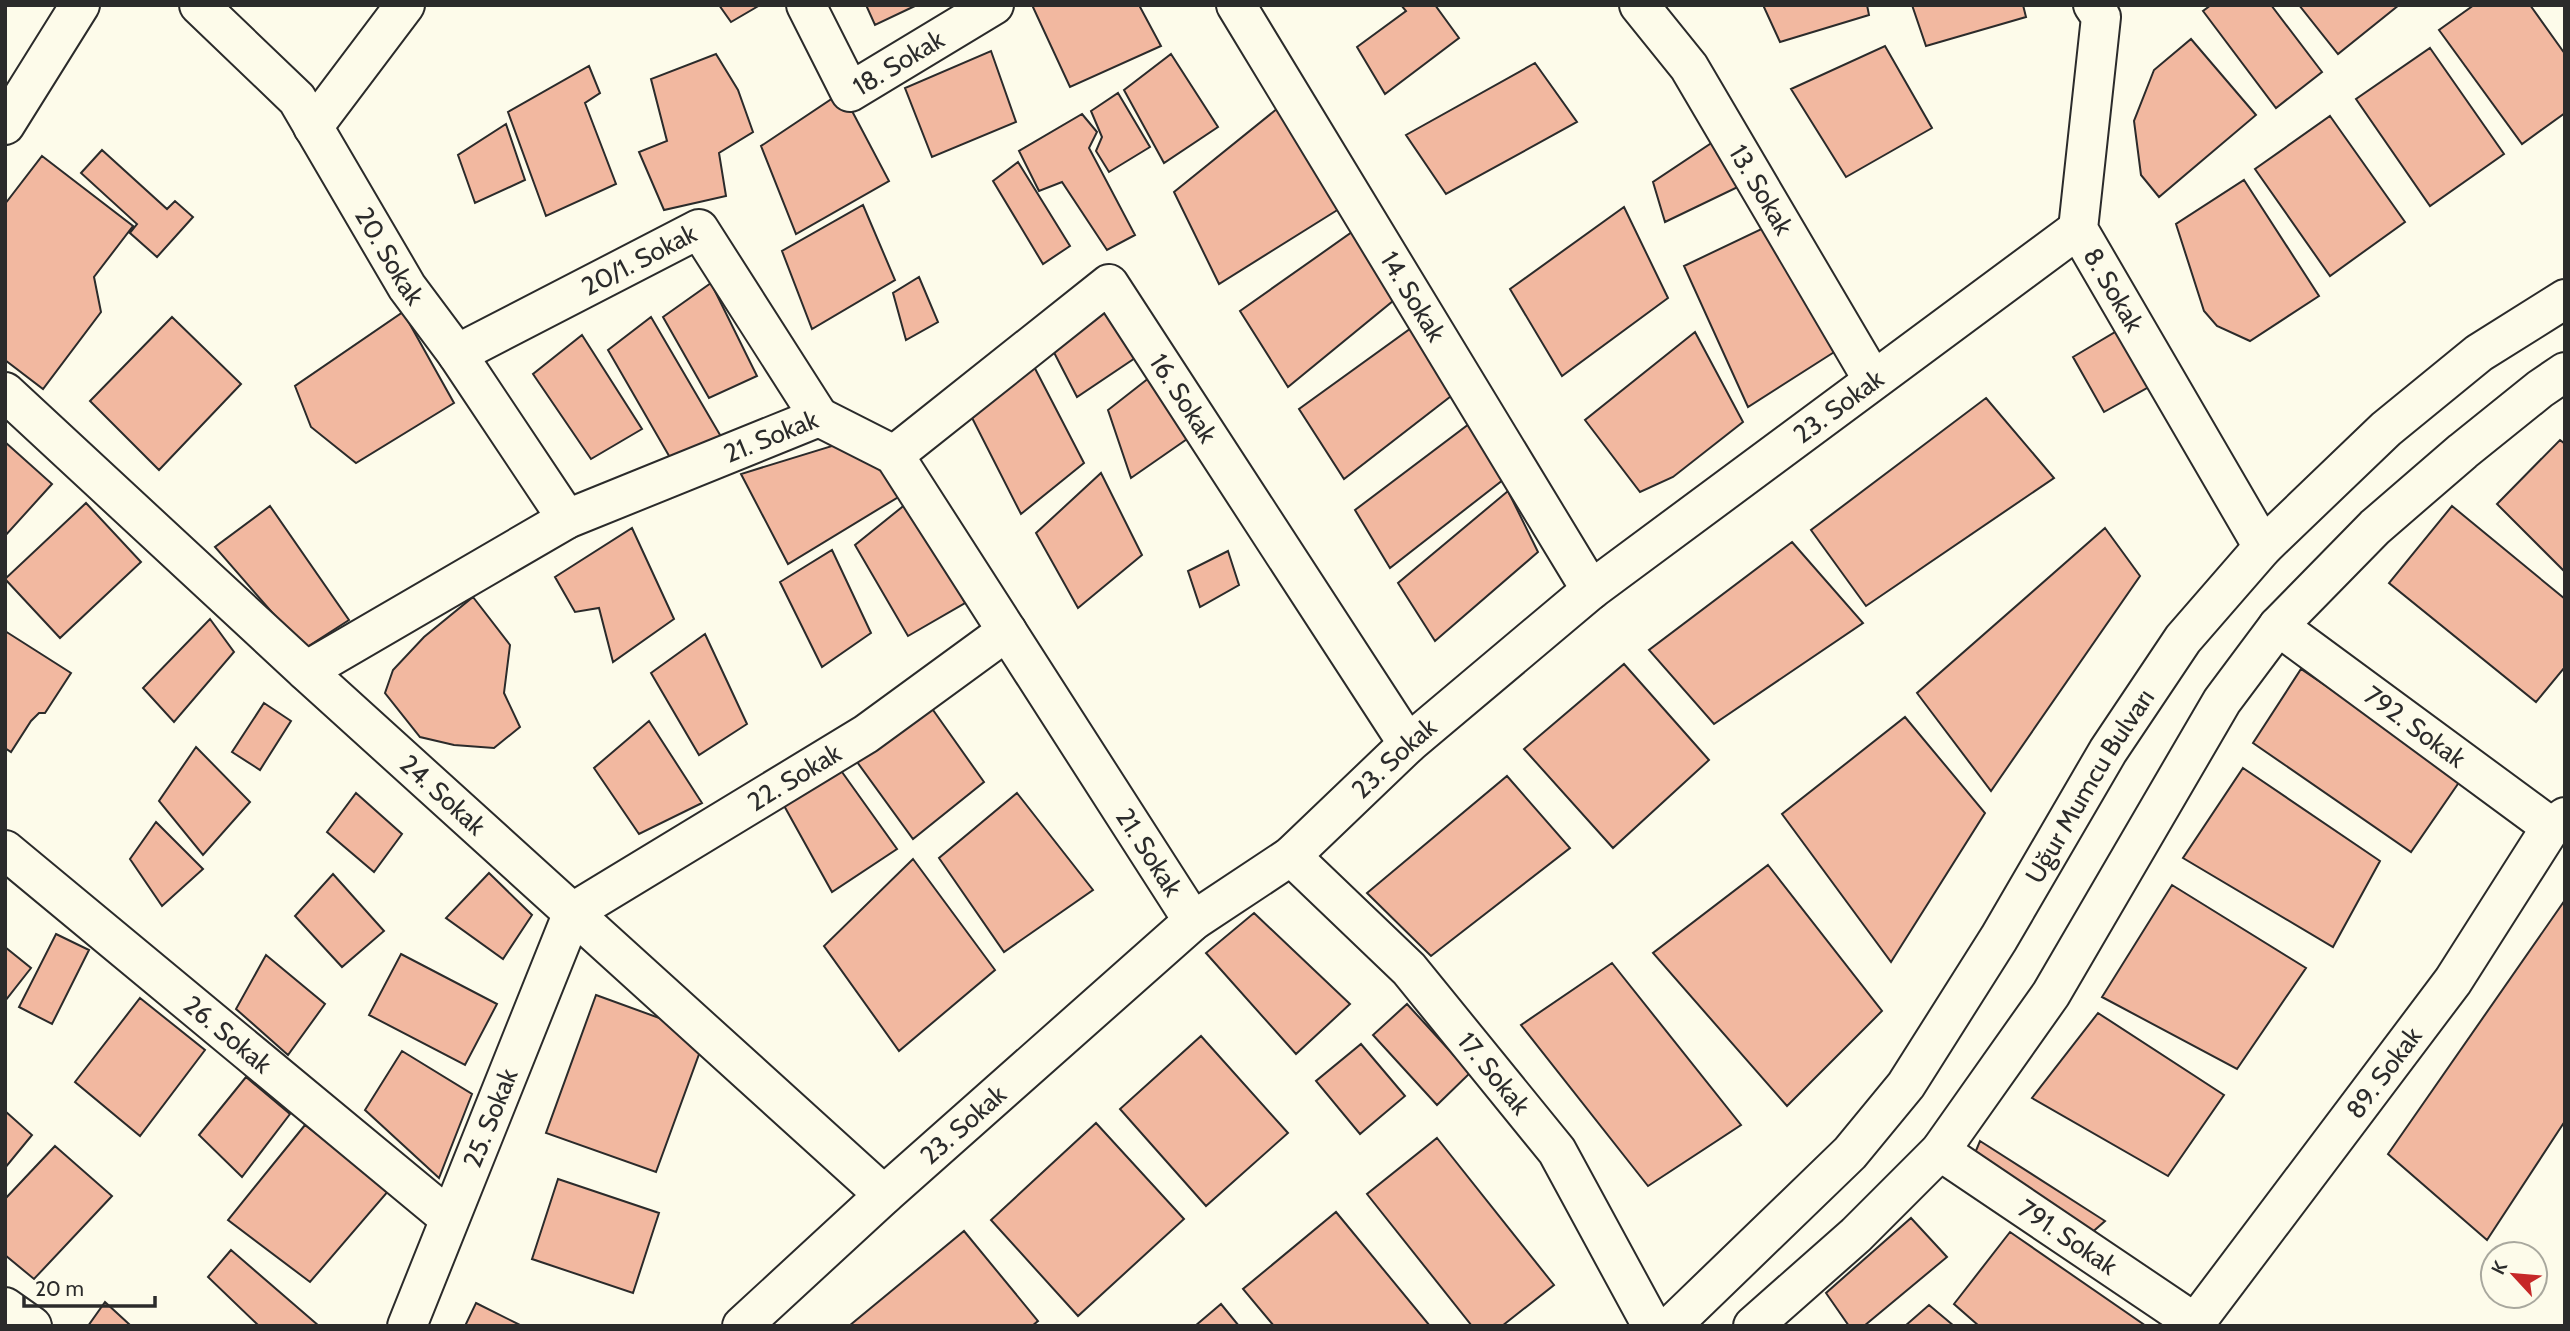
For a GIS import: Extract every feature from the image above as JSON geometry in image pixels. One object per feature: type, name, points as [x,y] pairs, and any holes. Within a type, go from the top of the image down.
[{"type":"street","points":[[5,125],[79,5]]},
{"type":"street","name":"20. Sokak","points":[[199,5],[297,99],[407,287],[457,354],[568,519]]},
{"type":"street","points":[[313,127],[405,5]]},
{"type":"street","name":"18. Sokak","points":[[806,5],[850,92],[994,5]]},
{"type":"street","name":"14. Sokak","points":[[1236,5],[1591,590]]},
{"type":"street","name":"13. Sokak","points":[[1639,5],[1689,66],[1873,380]]},
{"type":"street","name":"8. Sokak","points":[[2103,9],[2078,229],[2263,547]]},
{"type":"street","name":"20/1. Sokak","points":[[457,354],[699,229],[819,417]]},
{"type":"street","name":"23. Sokak","points":[[742,1326],[884,1195],[1193,921],[1291,856],[1408,744],[1591,590],[2078,229]]},
{"type":"street","name":"16. Sokak","points":[[894,455],[1109,284],[1408,744]]},
{"type":"street","name":"Uğur Mumcu Bulvarı","points":[[1671,1326],[1850,1153],[1906,1084],[1999,938],[2108,751],[2183,639],[2263,547],[2386,429],[2479,353],[2565,299]]},
{"type":"street","points":[[1753,1326],[1856,1235],[1940,1151],[2051,994],[2222,701],[2278,626],[2375,527],[2463,451],[2565,372]]},
{"type":"street","name":"24. Sokak","points":[[5,392],[306,671],[884,1195]]},
{"type":"street","name":"21. Sokak","points":[[306,671],[568,519],[819,417],[894,455],[1193,921]]},
{"type":"street","name":"792. Sokak","points":[[2278,626],[2558,822]]},
{"type":"street","name":"22. Sokak","points":[[573,912],[866,734],[1007,631]]},
{"type":"street","name":"89. Sokak","points":[[2194,1324],[2453,981],[2558,822]]},
{"type":"street","name":"26. Sokak","points":[[5,850],[449,1218]]},
{"type":"street","name":"17. Sokak","points":[[1291,856],[1409,969],[1557,1151],[1652,1326]]},
{"type":"street","name":"25. Sokak","points":[[407,1326],[573,912]]},
{"type":"street","name":"791. Sokak","points":[[1940,1151],[2194,1324]]},
{"type":"building","points":[[719,5],[760,5],[731,22]]},
{"type":"building","points":[[866,5],[917,5],[875,25]]},
{"type":"building","points":[[1032,5],[1139,5],[1161,46],[1070,87]]},
{"type":"building","points":[[1401,5],[1435,5],[1459,38],[1385,94],[1357,47],[1406,11]]},
{"type":"building","points":[[1763,5],[1867,5],[1869,15],[1780,42]]},
{"type":"building","points":[[1912,5],[2023,5],[2026,17],[1926,46]]},
{"type":"building","points":[[2211,5],[2271,5],[2322,72],[2276,108],[2203,11]]},
{"type":"building","points":[[2299,5],[2399,5],[2338,54]]},
{"type":"building","points":[[2474,5],[2530,5],[2565,54],[2565,113],[2522,144],[2439,30]]},
{"type":"building","points":[[2191,39],[2256,115],[2159,197],[2141,175],[2134,121],[2154,70]]},
{"type":"building","points":[[1885,46],[1932,128],[1846,177],[1791,89]]},
{"type":"building","points":[[2430,48],[2504,154],[2430,206],[2356,99]]},
{"type":"building","points":[[991,51],[1016,122],[932,157],[905,88]]},
{"type":"building","points":[[716,54],[738,90],[753,132],[719,153],[726,196],[664,210],[639,152],[667,141],[651,79]]},
{"type":"building","points":[[1171,54],[1218,127],[1164,163],[1124,90]]},
{"type":"building","points":[[1535,63],[1577,122],[1446,194],[1406,135]]},
{"type":"building","points":[[589,66],[600,93],[585,103],[616,184],[546,216],[508,112]]},
{"type":"building","points":[[842,92],[889,181],[796,234],[761,146]]},
{"type":"building","points":[[1118,93],[1150,147],[1109,172],[1096,151],[1102,137],[1091,111]]},
{"type":"building","points":[[1278,108],[1339,209],[1219,284],[1174,192]]},
{"type":"building","points":[[1082,114],[1097,132],[1089,148],[1135,235],[1107,250],[1062,182],[1039,191],[1019,151]]},
{"type":"building","points":[[2330,116],[2405,222],[2330,276],[2255,169]]},
{"type":"building","points":[[506,124],[525,180],[475,203],[458,155]]},
{"type":"building","points":[[1722,136],[1744,184],[1665,222],[1653,182]]},
{"type":"building","points":[[102,150],[167,209],[175,201],[193,217],[157,257],[130,233],[137,224],[81,173]]},
{"type":"building","points":[[42,156],[133,226],[94,277],[101,312],[43,389],[5,360],[5,204]]},
{"type":"building","points":[[1018,162],[1070,246],[1043,264],[993,181]]},
{"type":"building","points":[[2244,180],[2319,296],[2250,341],[2217,326],[2204,311],[2176,224]]},
{"type":"building","points":[[863,205],[895,280],[812,329],[782,251]]},
{"type":"building","points":[[1624,207],[1668,298],[1562,376],[1510,289]]},
{"type":"building","points":[[1774,223],[1839,349],[1748,407],[1684,266]]},
{"type":"building","points":[[1352,232],[1399,296],[1288,387],[1240,311]]},
{"type":"building","points":[[919,277],[938,322],[906,340],[893,293]]},
{"type":"building","points":[[711,283],[757,376],[709,398],[663,317]]},
{"type":"building","points":[[1109,284],[1150,348],[1077,397],[1045,335]]},
{"type":"building","points":[[403,312],[454,403],[356,463],[311,427],[295,386]]},
{"type":"building","points":[[172,317],[241,384],[159,470],[90,401]]},
{"type":"building","points":[[651,317],[723,440],[672,461],[608,350]]},
{"type":"building","points":[[1414,326],[1455,393],[1344,479],[1299,409]]},
{"type":"building","points":[[2122,328],[2154,384],[2104,412],[2073,357]]},
{"type":"building","points":[[1695,332],[1743,422],[1673,477],[1640,492],[1585,420]]},
{"type":"building","points":[[582,335],[642,429],[591,459],[533,374]]},
{"type":"building","points":[[1028,355],[1084,463],[1021,514],[966,406]]},
{"type":"building","points":[[1154,374],[1190,437],[1131,478],[1108,410]]},
{"type":"building","points":[[1986,398],[2054,478],[1866,606],[1811,530]]},
{"type":"building","points":[[1473,421],[1508,476],[1390,568],[1355,510]]},
{"type":"building","points":[[2560,440],[2565,444],[2565,572],[2497,504]]},
{"type":"building","points":[[848,441],[905,493],[788,564],[741,474]]},
{"type":"building","points":[[5,442],[52,484],[5,536]]},
{"type":"building","points":[[1101,473],[1142,555],[1078,608],[1036,533]]},
{"type":"building","points":[[1508,491],[1538,552],[1435,641],[1398,583]]},
{"type":"building","points":[[912,499],[965,603],[908,636],[855,545]]},
{"type":"building","points":[[86,503],[141,562],[60,638],[5,579]]},
{"type":"building","points":[[270,506],[349,620],[304,649],[215,547]]},
{"type":"building","points":[[2452,506],[2565,599],[2565,667],[2536,702],[2389,583]]},
{"type":"building","points":[[632,528],[674,619],[613,662],[599,608],[575,612],[555,577]]},
{"type":"building","points":[[2105,528],[2140,576],[1991,791],[1917,693]]},
{"type":"building","points":[[1792,542],[1863,623],[1714,724],[1649,650]]},
{"type":"building","points":[[832,550],[871,633],[822,667],[780,582]]},
{"type":"building","points":[[1228,551],[1239,585],[1200,607],[1188,571]]},
{"type":"building","points":[[473,597],[510,645],[504,693],[520,727],[494,748],[454,745],[420,737],[385,693],[393,670],[424,637]]},
{"type":"building","points":[[210,619],[234,652],[174,722],[143,688]]},
{"type":"building","points":[[5,631],[71,673],[45,713],[39,713],[31,721],[11,752],[5,748]]},
{"type":"building","points":[[705,634],[747,724],[699,755],[651,673]]},
{"type":"building","points":[[1624,664],[1709,760],[1613,848],[1524,749]]},
{"type":"building","points":[[2301,669],[2462,778],[2411,852],[2253,743]]},
{"type":"building","points":[[921,693],[984,782],[913,839],[852,755]]},
{"type":"building","points":[[264,703],[291,721],[260,770],[232,752]]},
{"type":"building","points":[[1905,717],[1985,813],[1891,962],[1782,814]]},
{"type":"building","points":[[649,721],[702,803],[639,834],[594,768]]},
{"type":"building","points":[[196,747],[250,802],[203,855],[159,801]]},
{"type":"building","points":[[837,765],[897,849],[832,892],[782,802]]},
{"type":"building","points":[[2243,768],[2380,861],[2333,947],[2183,858]]},
{"type":"building","points":[[1507,776],[1570,848],[1431,956],[1367,893]]},
{"type":"building","points":[[356,793],[402,834],[374,872],[327,832]]},
{"type":"building","points":[[1017,793],[1093,890],[1004,952],[939,858]]},
{"type":"building","points":[[156,822],[203,869],[162,906],[130,859]]},
{"type":"building","points":[[913,859],[995,970],[899,1051],[824,946]]},
{"type":"building","points":[[1768,865],[1882,1011],[1787,1106],[1653,953]]},
{"type":"building","points":[[489,873],[532,915],[503,959],[446,918]]},
{"type":"building","points":[[333,874],[384,931],[342,967],[295,916]]},
{"type":"building","points":[[2172,885],[2306,968],[2237,1069],[2102,997]]},
{"type":"building","points":[[2565,900],[2565,1121],[2487,1240],[2388,1154]]},
{"type":"building","points":[[1254,913],[1350,1004],[1296,1054],[1206,953]]},
{"type":"building","points":[[56,934],[89,950],[52,1024],[19,1007]]},
{"type":"building","points":[[5,947],[31,968],[5,1001]]},
{"type":"building","points":[[401,954],[497,1004],[465,1065],[369,1015]]},
{"type":"building","points":[[266,955],[325,1004],[288,1055],[236,1009]]},
{"type":"building","points":[[1612,963],[1741,1125],[1648,1186],[1521,1025]]},
{"type":"building","points":[[596,995],[706,1035],[656,1172],[546,1133]]},
{"type":"building","points":[[140,998],[205,1050],[140,1136],[75,1082]]},
{"type":"building","points":[[1407,1004],[1470,1073],[1437,1105],[1373,1035]]},
{"type":"building","points":[[2098,1013],[2224,1095],[2168,1176],[2032,1098]]},
{"type":"building","points":[[1201,1036],[1288,1133],[1206,1206],[1120,1109]]},
{"type":"building","points":[[1361,1044],[1405,1096],[1360,1134],[1316,1081]]},
{"type":"building","points":[[402,1051],[472,1094],[439,1178],[365,1110]]},
{"type":"building","points":[[246,1077],[290,1114],[242,1177],[199,1135]]},
{"type":"building","points":[[5,1111],[32,1135],[5,1168]]},
{"type":"building","points":[[1096,1123],[1184,1219],[1078,1316],[991,1220]]},
{"type":"building","points":[[305,1125],[390,1189],[310,1282],[228,1220]]},
{"type":"building","points":[[1437,1138],[1554,1285],[1502,1326],[1472,1326],[1367,1194]]},
{"type":"building","points":[[1980,1141],[2105,1221],[2065,1256],[1963,1182]]},
{"type":"building","points":[[55,1146],[112,1196],[34,1279],[5,1255],[5,1199]]},
{"type":"building","points":[[558,1179],[659,1213],[633,1293],[532,1259]]},
{"type":"building","points":[[1336,1212],[1430,1326],[1274,1326],[1243,1289]]},
{"type":"building","points":[[1911,1218],[1947,1257],[1864,1326],[1849,1326],[1826,1293]]},
{"type":"building","points":[[964,1231],[1038,1321],[1032,1326],[849,1326]]},
{"type":"building","points":[[2010,1232],[2146,1326],[1979,1326],[1954,1304]]},
{"type":"building","points":[[231,1250],[319,1326],[259,1326],[208,1277]]},
{"type":"building","points":[[105,1302],[130,1325],[130,1326],[88,1326]]},
{"type":"building","points":[[476,1303],[522,1326],[465,1326]]},
{"type":"building","points":[[1221,1304],[1239,1326],[1195,1326]]},
{"type":"building","points":[[1929,1305],[1954,1326],[1905,1326]]}]
